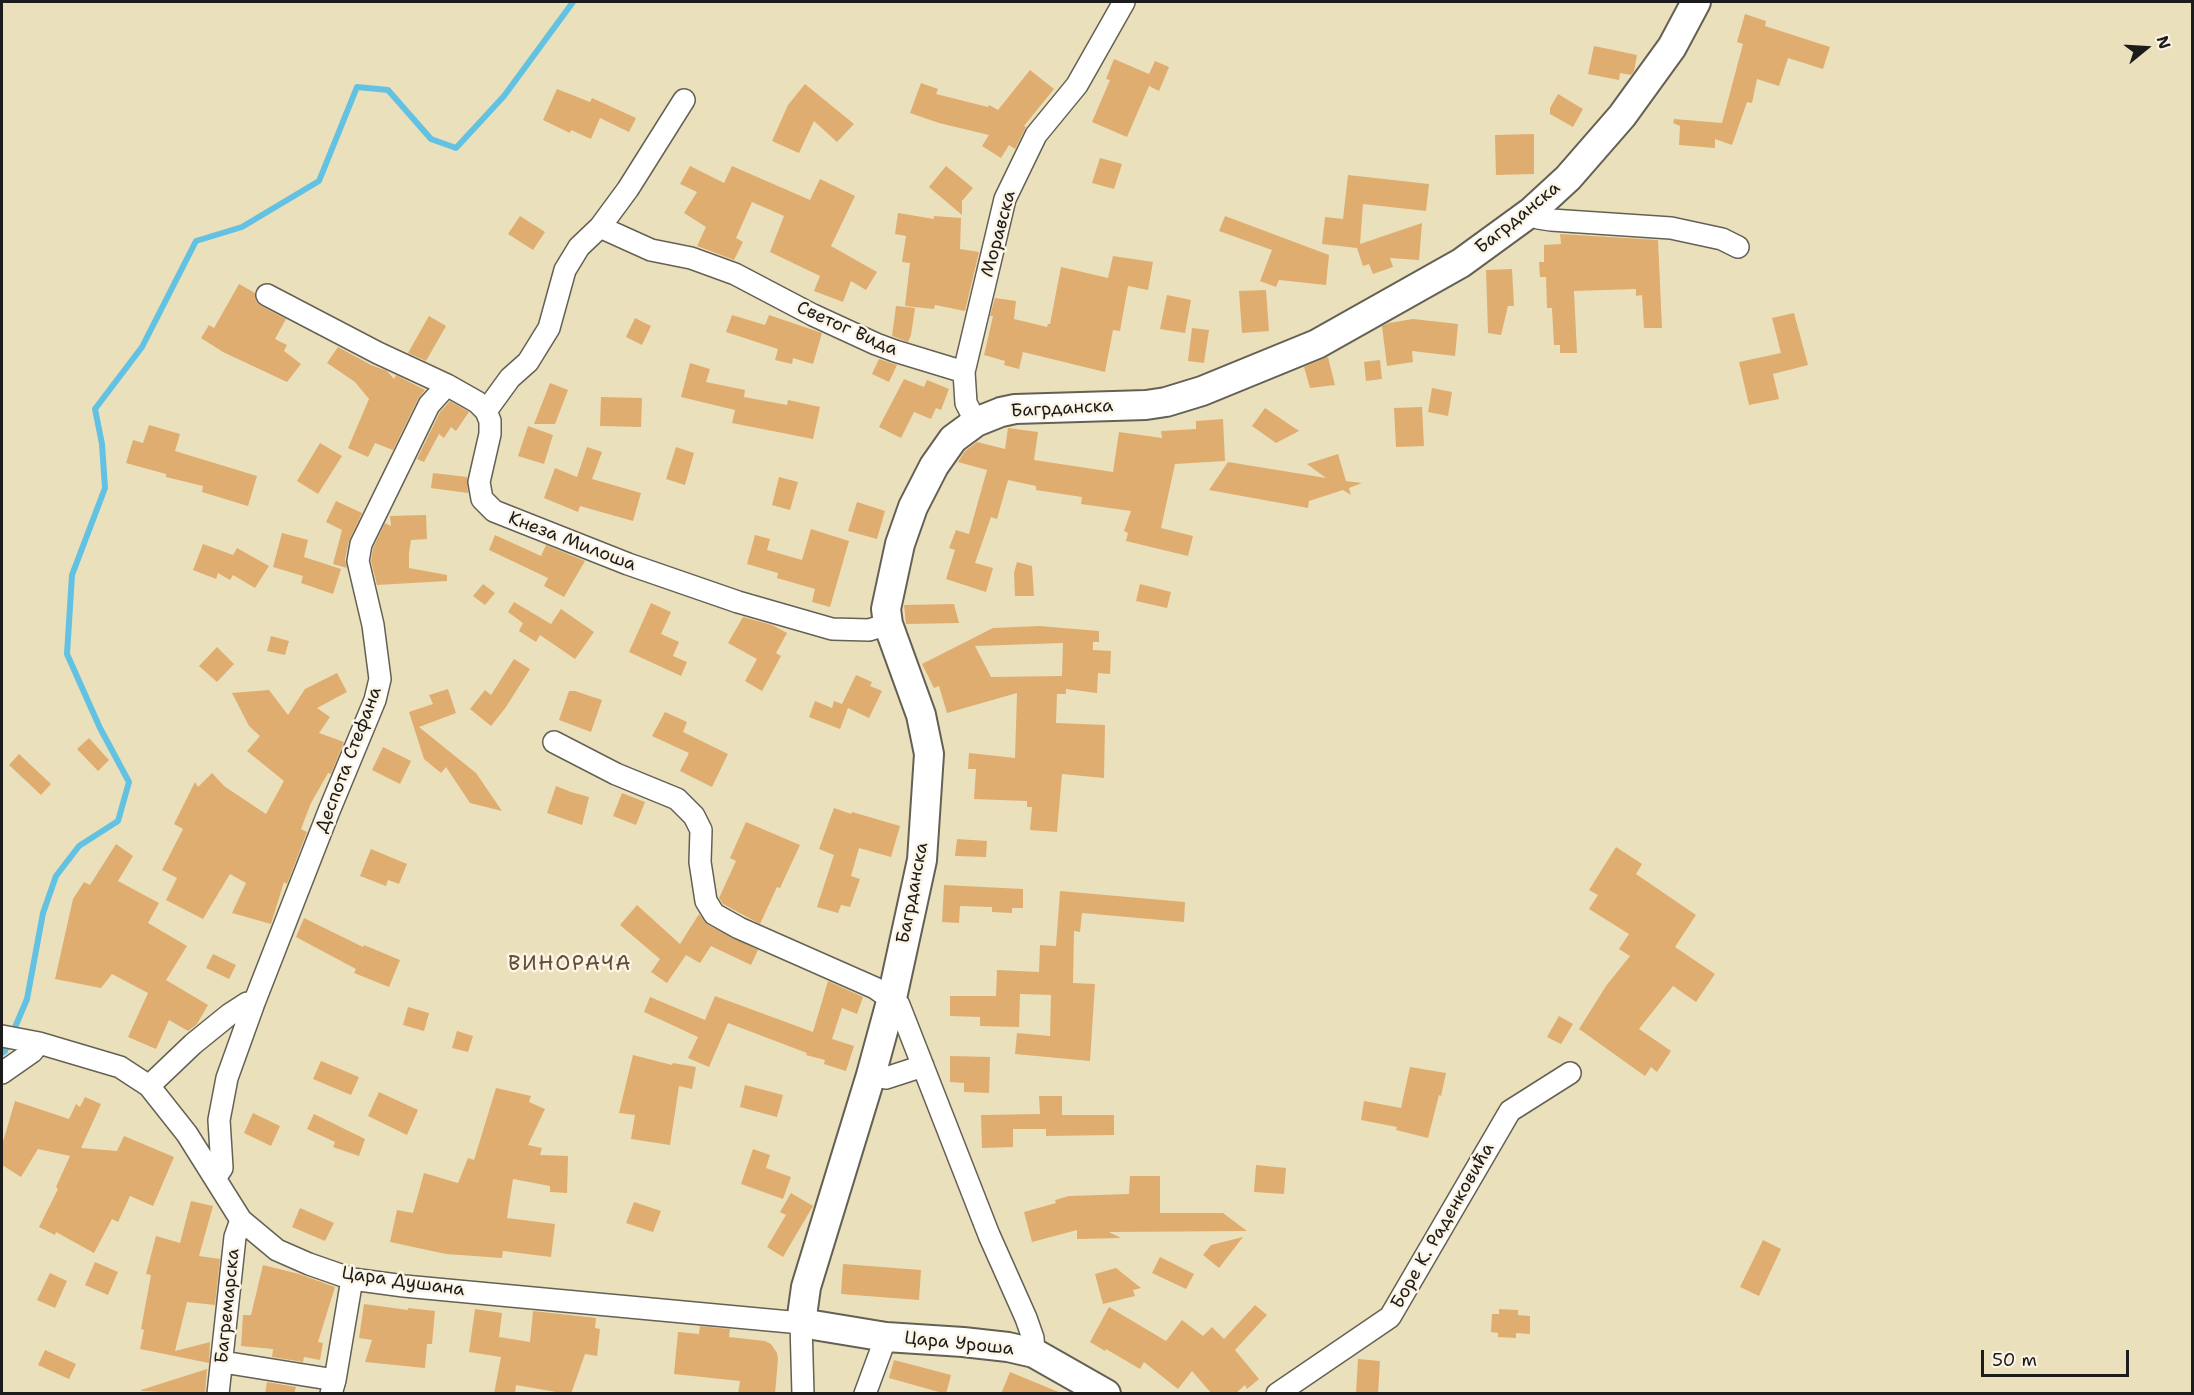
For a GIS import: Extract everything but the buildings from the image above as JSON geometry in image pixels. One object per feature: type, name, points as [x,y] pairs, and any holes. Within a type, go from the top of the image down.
[{"type":"street","name":"Моравска","points":[[976,422],[966,403],[964,372],[1005,199],[1036,135],[1077,85],[1124,2]]},
{"type":"street","name":"Багрданска","points":[[801,1323],[806,1287],[871,1075],[892,998],[922,860],[929,754],[921,715],[888,624],[886,609],[900,544],[913,507],[934,466],[953,439],[976,422],[1001,412],[1146,405],[1202,392],[1317,344],[1461,263],[1531,212],[1568,178],[1622,116],[1672,47],[1696,2]]},
{"type":"street","points":[[267,295],[378,353],[447,385],[477,402],[486,411],[510,378],[528,362],[549,328],[565,270],[579,247],[600,228],[634,180],[684,100]]},
{"type":"street","points":[[1531,212],[1538,218],[1551,220],[1671,228],[1722,240],[1738,247]]},
{"type":"street","name":"Светог Вида","points":[[600,228],[651,250],[691,258],[735,274],[813,315],[876,344],[964,372]]},
{"type":"street","name":"Деспота Стефана","points":[[215,1178],[222,1168],[219,1119],[227,1078],[254,1003],[378,690],[380,679],[373,626],[358,561],[361,544],[429,405],[447,385]]},
{"type":"street","name":"Кнеза Милоша","points":[[486,411],[490,434],[478,482],[482,499],[494,511],[628,564],[738,602],[832,629],[869,630],[888,624]]},
{"type":"street","points":[[554,742],[616,774],[677,799],[694,816],[701,830],[700,862],[706,901],[714,915],[875,988],[899,1005],[988,1235],[1026,1318],[1033,1338],[1034,1353]]},
{"type":"street","points":[[149,1086],[193,1044],[230,1014],[247,1003],[254,1003]]},
{"type":"street","name":"Цара Душана","points":[[2,1036],[33,1042],[120,1067],[149,1086],[187,1134],[241,1220],[277,1250],[309,1264],[352,1278],[416,1287],[801,1323]]},
{"type":"street","points":[[2,1073],[32,1052],[33,1042]]},
{"type":"street","points":[[871,1075],[886,1078],[923,1066]]},
{"type":"street","name":"Боре К. Раденковића","points":[[1277,1394],[1390,1317],[1510,1111],[1570,1073]]},
{"type":"street","name":"Багремарска","points":[[218,1394],[235,1237],[241,1220]]},
{"type":"street","points":[[223,1362],[333,1387],[352,1278]]},
{"type":"street","points":[[801,1323],[803,1394]]},
{"type":"street","name":"Цара Уроша","points":[[801,1323],[886,1337],[963,1342],[1008,1347],[1034,1353],[1106,1394]]},
{"type":"street","points":[[865,1394],[886,1337]]},
{"type":"waterway","points":[[2,1053],[5,1051],[27,999],[43,913],[56,876],[79,846],[118,821],[129,782],[100,728],[67,654],[72,575],[105,488],[102,444],[95,409],[142,347],[196,241],[242,227],[319,181],[357,87],[388,90],[431,139],[456,148],[504,96],[573,2]]},
{"type":"district","name":"ВИНОРАЧА","points":[[570,965]]}]
